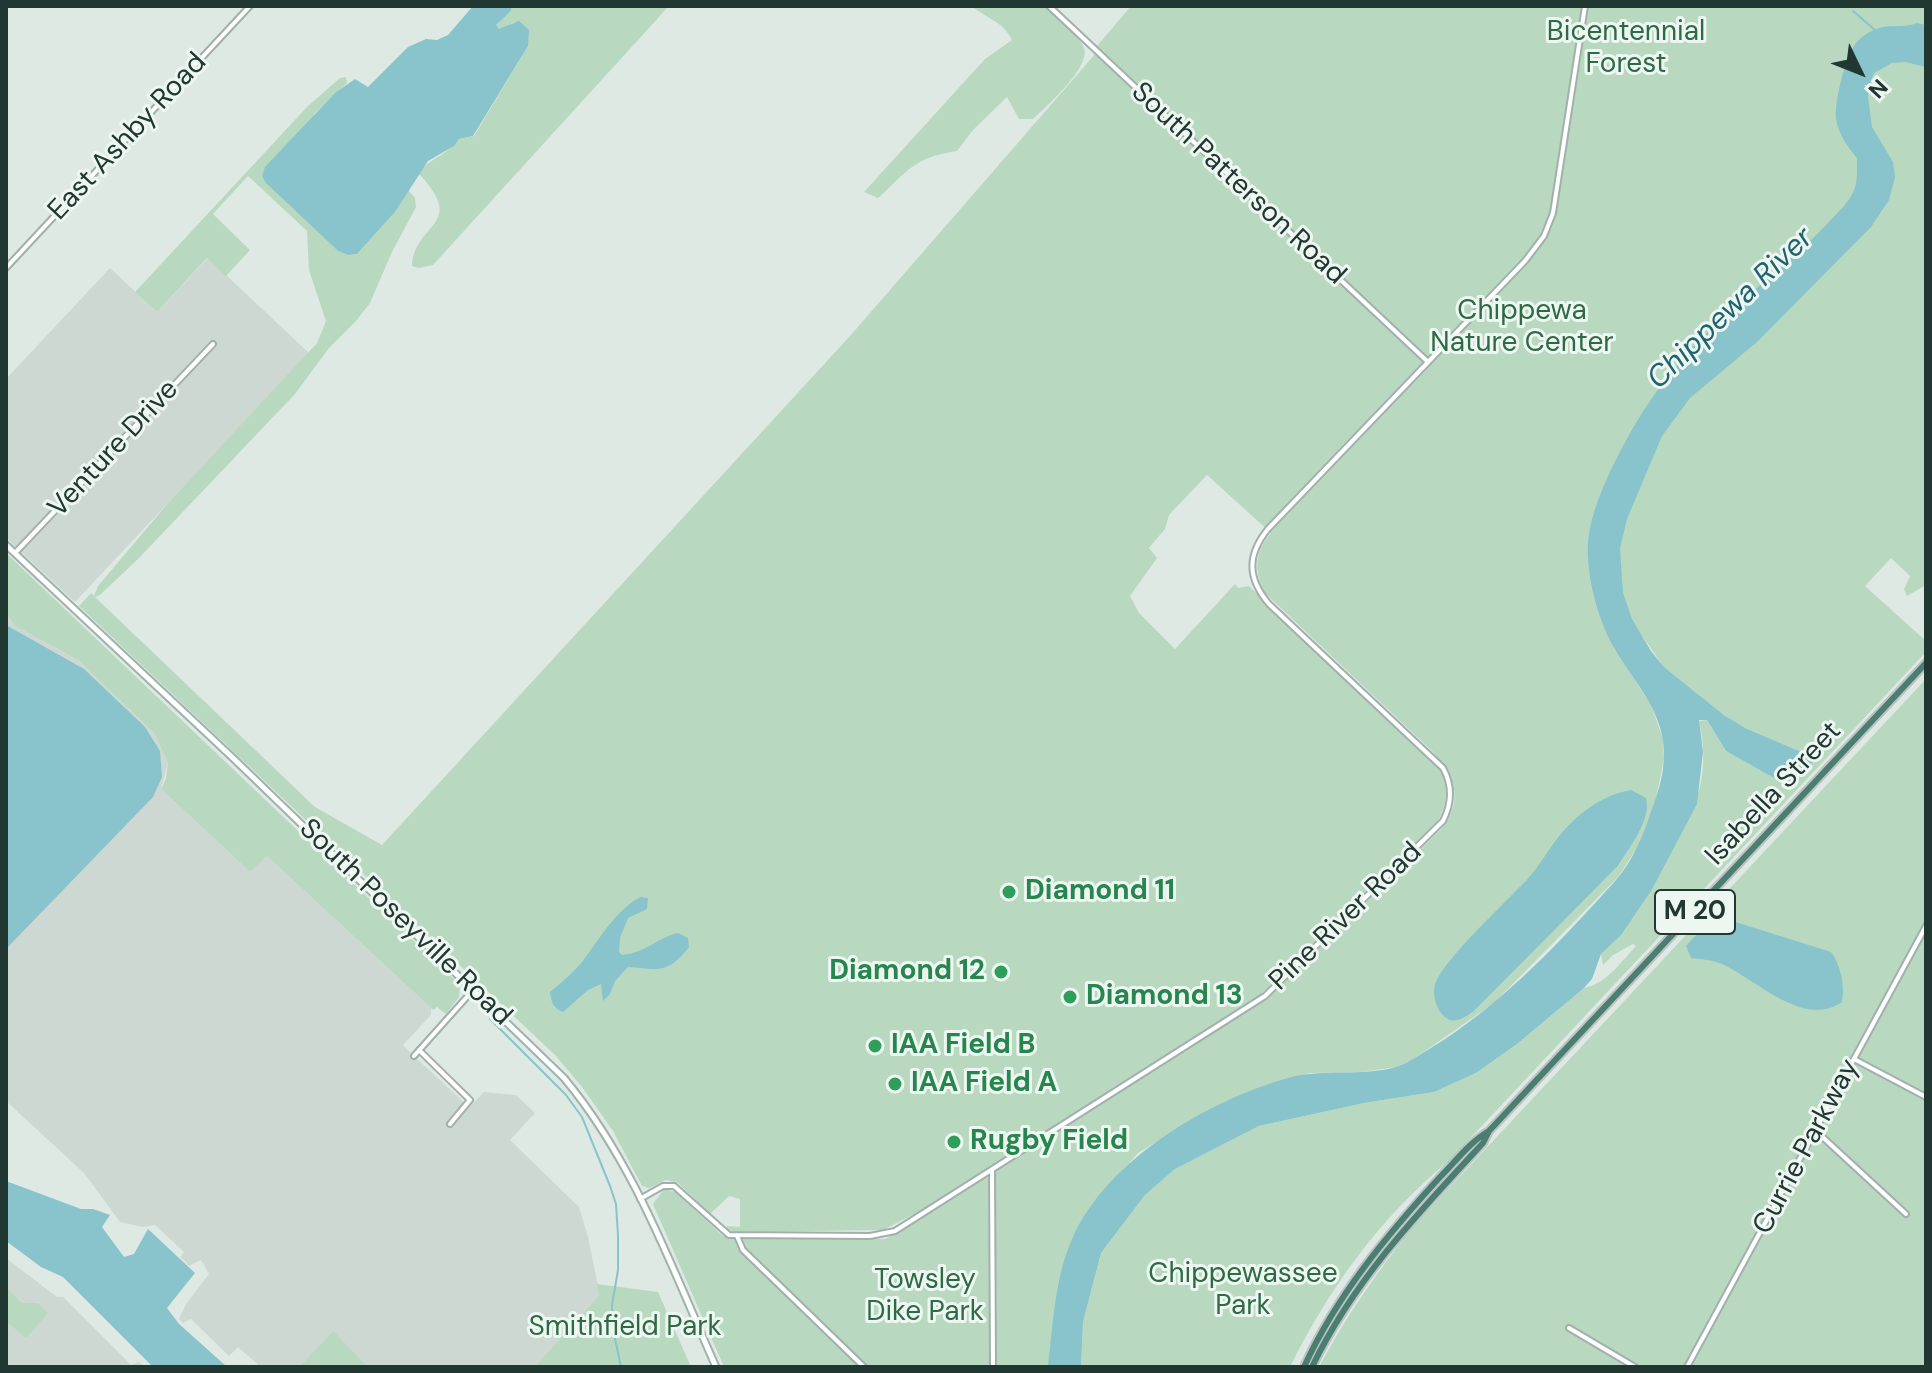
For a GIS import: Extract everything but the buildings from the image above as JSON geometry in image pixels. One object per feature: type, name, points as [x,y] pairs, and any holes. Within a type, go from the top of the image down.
[{"type":"highway","name":"Isabella Street","points":[[1304,1367],[1336,1308],[1377,1249],[1457,1159],[1489,1131],[1926,663]]},
{"type":"highway","name":"Isabella Street","points":[[1312,1367],[1336,1323],[1377,1261],[1483,1143],[1489,1131]]},
{"type":"main road","name":"South Poseyville Road","points":[[6,545],[550,1062],[607,1136],[640,1199],[716,1367]]},
{"type":"street","name":"East Ashby Road","points":[[6,268],[250,6]]},
{"type":"street","name":"South Patterson Road","points":[[1049,6],[1428,362]]},
{"type":"street","points":[[1428,362],[1536,249],[1549,225],[1585,6]]},
{"type":"street","points":[[6,256],[12,262]]},
{"type":"street","name":"Venture Drive","points":[[15,553],[213,344]]},
{"type":"street","name":"Pine River Road","points":[[737,1236],[887,1234],[1265,996],[1434,831],[1448,812],[1450,785],[1443,768],[1269,604],[1252,577],[1251,557],[1268,529],[1428,362]]},
{"type":"street","name":"Currie Parkway","points":[[1687,1367],[1926,926]]},
{"type":"street","points":[[414,1056],[474,989]]},
{"type":"street","points":[[419,1050],[470,1100],[450,1124]]},
{"type":"street","points":[[1854,1059],[1926,1097]]},
{"type":"street","points":[[1816,1131],[1906,1214]]},
{"type":"street","points":[[992,1170],[993,1367]]},
{"type":"street","points":[[640,1199],[663,1186],[674,1186],[721,1230],[737,1236],[747,1255],[864,1367]]},
{"type":"street","points":[[1569,1328],[1635,1367]]},
{"type":"shaded area","points":[[208,258],[309,353],[75,602],[6,538],[6,379],[110,268],[157,312]]},
{"type":"shaded area","points":[[6,613],[15,626],[78,660],[154,733],[168,763],[161,789],[250,872],[266,855],[431,1008],[431,1015],[403,1045],[414,1056],[469,1107],[484,1092],[516,1095],[535,1113],[510,1140],[579,1207],[600,1296],[534,1367],[368,1367],[333,1332],[299,1367],[261,1367],[238,1347],[229,1356],[191,1319],[183,1323],[179,1319],[186,1304],[209,1274],[201,1260],[189,1266],[180,1257],[184,1252],[155,1225],[143,1227],[120,1222],[84,1173],[6,1101]]},
{"type":"shaded area","points":[[6,1258],[57,1297],[63,1297],[131,1365],[139,1362],[143,1365],[6,1367]]},
{"type":"green space","points":[[512,6],[669,6],[433,265],[412,266],[421,240],[439,214],[439,204],[432,190],[418,173],[459,139],[474,136],[528,46],[514,22],[504,29],[497,28],[496,25],[511,11]]},
{"type":"green space","points":[[972,6],[1044,6],[1081,42],[1084,56],[1081,65],[1066,86],[1033,119],[1019,119],[1007,97],[973,130],[957,151],[921,162],[878,198],[864,192],[985,59],[1012,40],[999,24]]},
{"type":"green space","points":[[1131,6],[1926,6],[1926,585],[1907,596],[1904,589],[1910,576],[1891,558],[1865,586],[1926,641],[1926,652],[1450,1160],[1379,1229],[1340,1281],[1290,1367],[1081,1367],[1083,1322],[1101,1253],[1145,1195],[1175,1169],[1259,1126],[1364,1103],[1434,1092],[1476,1073],[1517,1044],[1584,988],[1613,972],[1636,946],[1633,944],[1613,955],[1603,965],[1601,954],[1644,899],[1698,795],[1703,762],[1699,721],[1707,720],[1726,751],[1788,786],[1747,729],[1724,715],[1664,667],[1638,630],[1614,648],[1651,705],[1663,739],[1664,759],[1656,798],[1639,845],[1618,877],[1494,1003],[1415,1058],[1396,1067],[1362,1072],[1311,1073],[1261,1087],[1200,1115],[1138,1153],[1094,1203],[1074,1236],[1048,1367],[724,1367],[653,1204],[664,1189],[675,1192],[723,1236],[885,1239],[985,1178],[994,1177],[997,1170],[1270,996],[1441,829],[1453,808],[1451,779],[1432,751],[1265,593],[1257,569],[1259,554],[1271,533],[1207,475],[1169,515],[1165,529],[1149,548],[1157,558],[1130,596],[1139,613],[1175,649],[1235,584],[1238,588],[1249,586],[1440,770],[1446,796],[1438,821],[1256,998],[920,1211],[883,1230],[734,1232],[727,1226],[740,1227],[740,1199],[729,1196],[710,1214],[678,1183],[666,1180],[649,1188],[642,1186],[613,1131],[555,1055],[79,606],[91,593],[94,596],[98,586],[169,502],[317,343],[326,321],[309,270],[307,231],[248,176],[213,214],[250,250],[226,276],[207,258],[157,312],[135,292],[307,107],[340,78],[346,77],[347,83],[315,113],[277,193],[338,251],[348,255],[357,254],[395,212],[408,190],[415,198],[416,207],[370,303],[329,348],[295,394],[139,558],[95,597],[315,807],[382,845],[850,336],[1096,53],[1214,167],[1221,163],[1097,46]],"holes":[[[1568,826],[1632,844],[1618,866],[1474,1011],[1502,907],[1533,873]]]},
{"type":"green space","points":[[6,553],[460,985],[459,997],[446,1014],[437,1007],[433,1010],[267,856],[250,872],[161,789],[168,763],[154,733],[78,660],[15,626],[6,613]]},
{"type":"green space","points":[[1926,679],[1926,1367],[1319,1367],[1365,1292],[1417,1222]]},
{"type":"green space","name":"Smithfield Park","points":[[597,1284],[658,1292],[691,1367],[534,1367],[599,1296]]},
{"type":"green space","points":[[6,1287],[22,1303],[38,1303],[48,1313],[26,1338],[6,1321]]},
{"type":"green space","points":[[333,1331],[368,1367],[299,1367]]},
{"type":"water","points":[[473,6],[512,6],[511,11],[496,25],[499,29],[519,21],[529,30],[528,46],[473,136],[459,139],[454,146],[428,161],[395,212],[357,254],[338,251],[266,183],[262,176],[265,167],[335,93],[355,79],[368,87],[408,47],[426,39],[437,40],[448,35]]},
{"type":"water","name":"Chippewa River","points":[[1917,23],[1926,25],[1926,67],[1905,62],[1892,63],[1874,73],[1870,83],[1868,97],[1872,127],[1893,162],[1895,177],[1889,200],[1871,227],[1757,342],[1690,398],[1662,436],[1627,519],[1620,548],[1623,593],[1632,619],[1664,667],[1724,715],[1814,761],[1788,786],[1726,751],[1707,720],[1699,720],[1703,752],[1697,804],[1651,891],[1621,935],[1601,954],[1592,979],[1584,988],[1517,1044],[1476,1073],[1434,1092],[1364,1103],[1259,1126],[1175,1169],[1145,1195],[1101,1253],[1083,1322],[1081,1367],[1048,1367],[1058,1284],[1073,1237],[1110,1182],[1136,1158],[1194,1117],[1258,1088],[1315,1073],[1383,1070],[1402,1065],[1418,1056],[1464,1026],[1533,968],[1627,865],[1656,796],[1664,750],[1655,715],[1613,646],[1594,595],[1588,542],[1599,497],[1634,426],[1679,363],[1725,315],[1814,237],[1849,199],[1856,183],[1857,158],[1841,135],[1836,119],[1847,60],[1856,43],[1871,31]]},
{"type":"water","points":[[6,625],[84,669],[145,727],[160,751],[162,777],[153,797],[6,949]]},
{"type":"water","points":[[1631,790],[1646,798],[1646,815],[1618,866],[1474,1011],[1458,1020],[1442,1014],[1434,991],[1450,960],[1531,875],[1575,819],[1605,798]]},
{"type":"water","points":[[641,897],[648,898],[647,909],[628,918],[620,938],[619,952],[622,955],[639,951],[678,933],[688,938],[689,947],[675,962],[662,968],[628,967],[603,1001],[601,984],[588,990],[563,1012],[557,1009],[550,992],[578,966],[623,909]]},
{"type":"water","points":[[1726,919],[1831,952],[1841,976],[1842,1002],[1827,1009],[1812,1010],[1796,1006],[1722,964],[1691,958],[1686,946],[1690,941],[1699,932]]},
{"type":"water","points":[[6,1181],[81,1209],[93,1209],[110,1215],[102,1227],[124,1257],[134,1254],[148,1229],[195,1273],[167,1308],[179,1324],[226,1366],[243,1367],[153,1367],[63,1277],[41,1267],[6,1241]]},
{"type":"waterway","points":[[1853,11],[1876,31]]},
{"type":"waterway","points":[[490,1019],[566,1095],[582,1117],[610,1186],[616,1204],[618,1235],[612,1324],[621,1367]]},
{"type":"place","name":"Diamond 11","points":[[1009,892]]},
{"type":"place","name":"Diamond 12","points":[[1001,972]]},
{"type":"place","name":"Diamond 13","points":[[1070,997]]},
{"type":"place","name":"IAA Field B","points":[[875,1046]]},
{"type":"place","name":"IAA Field A","points":[[895,1084]]},
{"type":"place","name":"Rugby Field","points":[[954,1142]]},
{"type":"park label","name":"Bicentennial Forest","points":[[1626,49]]},
{"type":"park label","name":"Chippewa Nature Center","points":[[1522,328]]},
{"type":"park label","name":"Chippewassee Park","points":[[1243,1291]]},
{"type":"park label","name":"Towsley Dike Park","points":[[925,1297]]}]
